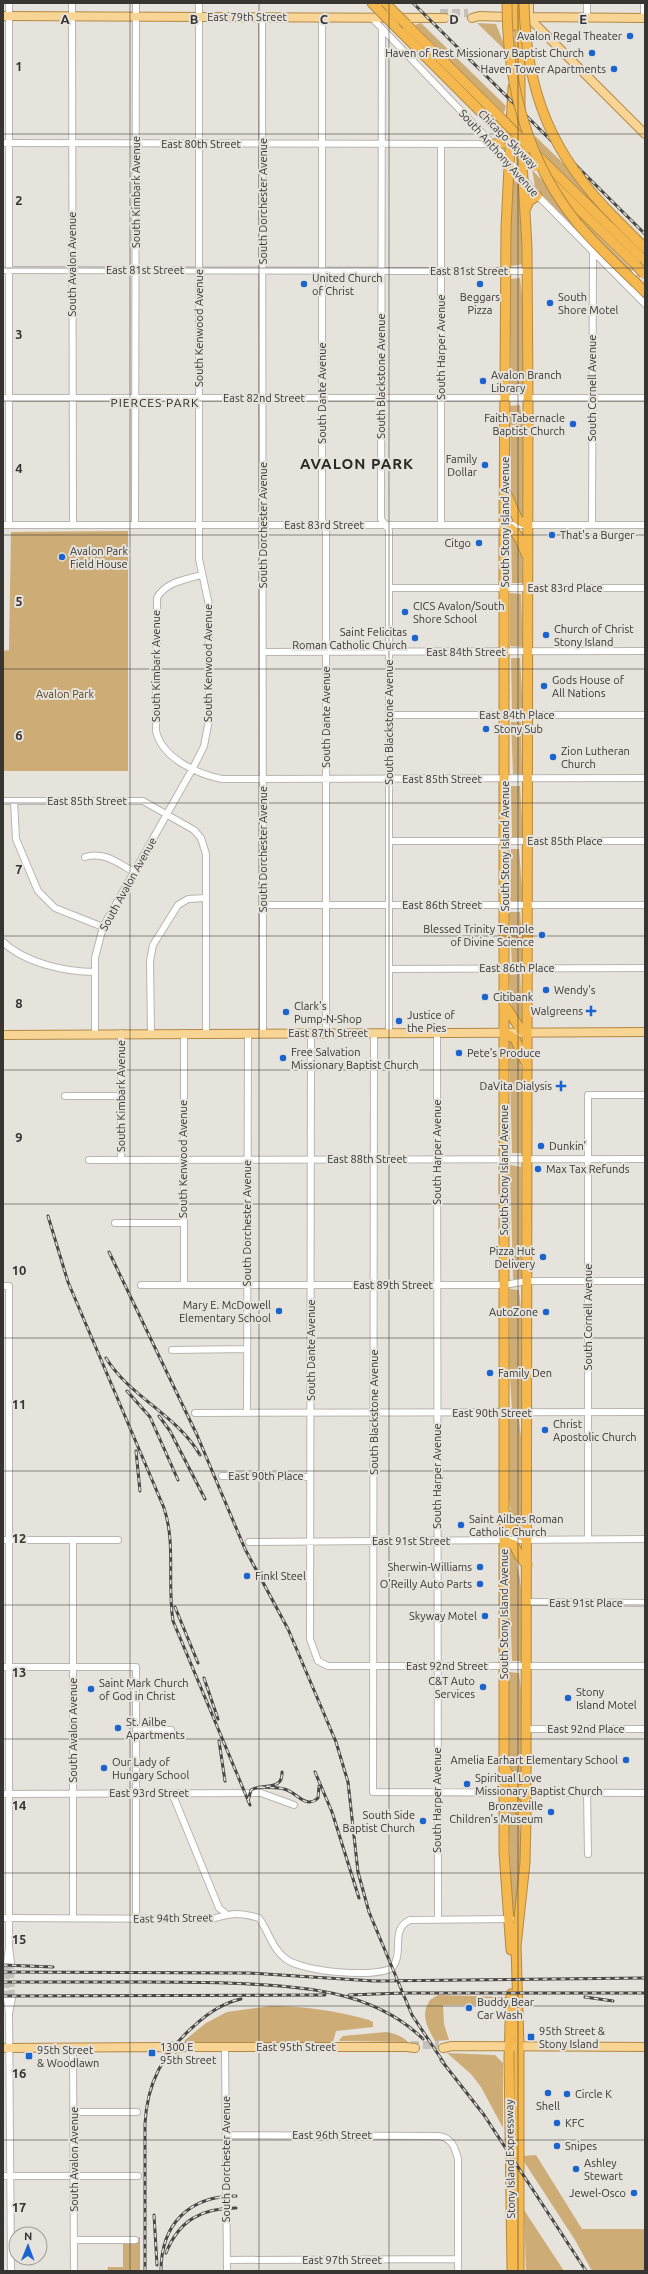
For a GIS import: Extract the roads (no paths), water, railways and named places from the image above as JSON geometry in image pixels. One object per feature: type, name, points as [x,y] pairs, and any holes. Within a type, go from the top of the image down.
[{"type":"highway","points":[[507,3],[509,54],[514,90],[524,127],[539,163],[557,194],[579,225],[645,292]]},
{"type":"highway","name":"South Stony Island Avenue","points":[[509,2046],[511,1944],[504,1870],[504,525],[506,227],[512,137],[512,54],[517,10]]},
{"type":"highway","name":"South Stony Island Avenue","points":[[517,10],[520,63],[520,128],[526,208],[528,398],[528,905],[526,1067],[528,1281],[527,1729],[525,1863],[516,1946],[518,2046]]},
{"type":"highway","points":[[517,10],[534,86],[555,140],[585,186],[645,248]]},
{"type":"highway","name":"Chicago Skyway","points":[[386,11],[407,25],[535,153],[642,262],[645,273]]},
{"type":"highway","name":"Chicago Skyway","points":[[386,11],[535,166],[642,262]]},
{"type":"highway","points":[[494,144],[505,143],[512,137]]},
{"type":"highway","points":[[526,208],[529,201],[537,196]]},
{"type":"highway","points":[[505,487],[518,520],[528,525]]},
{"type":"highway","points":[[504,525],[512,528],[516,533],[528,559]]},
{"type":"highway","points":[[505,1006],[521,1030],[527,1033]]},
{"type":"highway","points":[[505,1033],[515,1039],[526,1067]]},
{"type":"highway","points":[[504,1509],[515,1531],[527,1539]]},
{"type":"highway","points":[[504,1541],[514,1544],[520,1557],[527,1565]]},
{"type":"highway","points":[[504,1767],[508,1771],[516,1788],[526,1793]]},
{"type":"highway","points":[[504,1793],[513,1798],[520,1812],[526,1818]]},
{"type":"highway","name":"Stony Island Expressway","points":[[509,2046],[512,2271]]},
{"type":"highway","name":"Stony Island Expressway","points":[[518,2046],[519,2271]]},
{"type":"main road","name":"South Stony Island Avenue","points":[[504,3],[517,10],[529,3]]},
{"type":"main road","points":[[473,16],[517,10],[587,17],[644,18]]},
{"type":"main road","points":[[517,10],[644,133]]},
{"type":"main road","name":"East 79th Street","points":[[6,16],[371,17],[386,11],[442,16]]},
{"type":"main road","name":"East 87th Street","points":[[3,1030],[12,1033]]},
{"type":"main road","name":"East 87th Street","points":[[3,1035],[12,1033],[645,1032]]},
{"type":"main road","name":"East 95th Street","points":[[6,2048],[411,2046]]},
{"type":"main road","points":[[441,2046],[645,2047]]},
{"type":"street","points":[[6,525],[6,16],[9,3]]},
{"type":"street","name":"South Avalon Avenue","points":[[72,3],[73,525]]},
{"type":"street","name":"South Kimbark Avenue","points":[[135,524],[136,3]]},
{"type":"street","name":"South Kenwood Avenue","points":[[193,768],[204,746],[209,720],[209,605],[201,575],[199,524],[199,3]]},
{"type":"street","points":[[587,3],[587,17]]},
{"type":"street","points":[[644,3],[644,18]]},
{"type":"street","name":"South Dorchester Avenue","points":[[262,17],[263,1033]]},
{"type":"street","name":"South Dante Avenue","points":[[322,17],[322,519],[326,530],[326,1033]]},
{"type":"street","name":"South Anthony Avenue","points":[[371,17],[494,144],[523,177],[537,196],[645,304]]},
{"type":"street","name":"South Blackstone Avenue","points":[[382,29],[381,519],[389,530],[389,1033]]},
{"type":"street","name":"East 80th Street","points":[[6,143],[494,144]]},
{"type":"street","name":"South Harper Avenue","points":[[441,144],[441,525]]},
{"type":"street","name":"South Cornell Avenue","points":[[592,525],[593,252]]},
{"type":"street","points":[[626,285],[627,280],[642,262]]},
{"type":"street","name":"East 81st Street","points":[[6,270],[527,272]]},
{"type":"street","points":[[626,285],[645,273]]},
{"type":"street","name":"East 82nd Street","points":[[6,398],[645,398]]},
{"type":"street","name":"East 83rd Street","points":[[6,525],[645,525]]},
{"type":"street","name":"South Kimbark Avenue","points":[[193,768],[168,753],[158,737],[156,603],[160,593],[169,585],[201,575]]},
{"type":"street","name":"East 83rd Place","points":[[389,588],[645,588]]},
{"type":"street","name":"East 84th Street","points":[[263,652],[645,651]]},
{"type":"street","name":"East 84th Place","points":[[389,716],[645,715]]},
{"type":"street","name":"South Avalon Avenue","points":[[95,1033],[96,949],[103,928],[193,768]]},
{"type":"street","name":"East 85th Street","points":[[193,768],[208,776],[222,779],[645,778]]},
{"type":"street","name":"East 85th Street","points":[[3,801],[142,801],[167,815]]},
{"type":"street","points":[[14,801],[16,839],[38,891],[55,908],[103,928]]},
{"type":"street","points":[[167,815],[194,830],[204,843],[206,854],[206,1033]]},
{"type":"street","name":"East 85th Place","points":[[389,841],[645,841]]},
{"type":"street","points":[[85,857],[96,854],[107,856],[134,872]]},
{"type":"street","points":[[151,1033],[150,961],[153,945],[178,905],[188,899],[206,898]]},
{"type":"street","name":"East 86th Street","points":[[263,905],[645,905]]},
{"type":"street","points":[[3,942],[18,953],[57,968],[72,971],[95,972]]},
{"type":"street","name":"East 86th Place","points":[[389,969],[645,968]]},
{"type":"street","name":"South Kimbark Avenue","points":[[121,1033],[121,1159]]},
{"type":"street","name":"South Kenwood Avenue","points":[[184,1033],[184,1285]]},
{"type":"street","name":"South Dorchester Avenue","points":[[247,1413],[248,1033]]},
{"type":"street","name":"South Dante Avenue","points":[[311,1033],[310,1639],[321,1664]]},
{"type":"street","name":"South Blackstone Avenue","points":[[374,1033],[373,1792],[437,1792]]},
{"type":"street","name":"South Harper Avenue","points":[[437,1033],[438,1919]]},
{"type":"street","name":"South Cornell Avenue","points":[[588,1539],[588,1095],[645,1095]]},
{"type":"street","points":[[65,1096],[121,1096]]},
{"type":"street","name":"East 88th Street","points":[[89,1160],[645,1159]]},
{"type":"street","points":[[115,1223],[183,1223]]},
{"type":"street","name":"East 89th Street","points":[[141,1285],[504,1285],[528,1281],[645,1281]]},
{"type":"street","points":[[6,1286],[6,1918],[9,1964]]},
{"type":"street","points":[[172,1350],[246,1349]]},
{"type":"street","name":"East 90th Street","points":[[195,1413],[645,1412]]},
{"type":"street","name":"East 90th Place","points":[[222,1476],[310,1477]]},
{"type":"street","name":"East 91st Street","points":[[249,1542],[645,1539]]},
{"type":"street","points":[[6,1540],[118,1540]]},
{"type":"street","name":"South Avalon Avenue","points":[[73,1540],[73,1919]]},
{"type":"street","name":"East 91st Place","points":[[527,1602],[645,1603]]},
{"type":"street","name":"East 92nd Street","points":[[321,1664],[328,1666],[645,1666]]},
{"type":"street","points":[[6,1667],[136,1667],[136,1918]]},
{"type":"street","name":"East 92nd Place","points":[[527,1729],[645,1728]]},
{"type":"street","points":[[136,1730],[171,1730]]},
{"type":"street","name":"East 93rd Street","points":[[6,1794],[172,1794],[262,1792],[294,1805]]},
{"type":"street","points":[[437,1792],[645,1793]]},
{"type":"street","points":[[587,1793],[588,1854]]},
{"type":"street","points":[[172,1794],[219,1908],[225,1913]]},
{"type":"street","name":"East 94th Street","points":[[6,1918],[212,1919],[225,1913],[248,1915],[259,1918],[275,1948],[292,1963],[312,1969],[343,1972],[388,1970],[394,1965],[398,1934],[401,1926],[410,1920],[519,1919]]},
{"type":"street","points":[[9,1998],[6,2048],[11,2271]]},
{"type":"street","name":"South Avalon Avenue","points":[[73,2047],[74,2271]]},
{"type":"street","name":"South Dorchester Avenue","points":[[225,2047],[227,2271]]},
{"type":"street","points":[[73,2112],[137,2112]]},
{"type":"street","name":"East 96th Street","points":[[226,2135],[438,2136],[450,2141],[458,2159],[458,2259]]},
{"type":"street","points":[[3,2176],[138,2176]]},
{"type":"street","points":[[74,2240],[135,2240]]},
{"type":"street","points":[[458,2259],[458,2271]]},
{"type":"street","name":"East 97th Street","points":[[227,2260],[458,2259]]},
{"type":"tunnel","points":[[440,13],[468,13]]},
{"type":"tunnel","points":[[11,1963],[12,1998]]},
{"type":"tunnel","points":[[7,1964],[7,1998]]},
{"type":"tunnel","points":[[171,2045],[181,2045]]},
{"type":"tunnel","points":[[411,2045],[439,2045]]},
{"type":"railway","points":[[413,3],[645,234]]},
{"type":"railway","points":[[48,1216],[68,1282],[164,1508],[170,1536],[171,1607],[173,1621],[250,1805]]},
{"type":"railway","points":[[109,1252],[197,1435],[245,1549],[288,1629],[336,1742],[348,1782],[358,1872],[369,1912],[412,2015],[444,2063]]},
{"type":"railway","points":[[106,1358],[116,1372],[128,1384],[179,1428],[200,1455]]},
{"type":"railway","points":[[127,1391],[150,1417],[178,1480]]},
{"type":"railway","points":[[159,1416],[170,1431],[205,1499]]},
{"type":"railway","points":[[136,1451],[140,1491]]},
{"type":"railway","points":[[175,1607],[198,1663]]},
{"type":"railway","points":[[204,1678],[218,1719]]},
{"type":"railway","points":[[219,1741],[225,1781]]},
{"type":"railway","points":[[248,1801],[251,1790],[275,1785],[279,1782],[282,1772]]},
{"type":"railway","points":[[315,1772],[332,1812],[359,1898]]},
{"type":"railway","points":[[261,1787],[288,1790],[301,1799],[309,1802],[318,1798],[319,1786]]},
{"type":"railway","points":[[3,1965],[53,1967]]},
{"type":"railway","points":[[3,1972],[249,1973],[374,1981],[645,1978]]},
{"type":"railway","points":[[3,1982],[207,1982],[253,1984],[305,1989],[331,1993],[380,2009],[402,2022],[423,2039]]},
{"type":"railway","points":[[349,1995],[402,1993],[645,1993]]},
{"type":"railway","points":[[3,1996],[325,1995]]},
{"type":"railway","points":[[585,1997],[613,2001]]},
{"type":"railway","points":[[145,2271],[145,2124],[146,2109],[153,2082],[165,2058],[183,2036],[199,2021],[216,2009],[241,1999]]},
{"type":"railway","points":[[441,2060],[484,2115],[586,2271]]},
{"type":"railway","points":[[161,2271],[162,2254],[166,2239],[172,2227],[181,2216],[192,2207],[204,2201],[219,2197],[236,2196]]},
{"type":"railway","points":[[166,2253],[178,2232],[193,2218],[213,2210],[236,2208]]},
{"type":"railway","points":[[154,2215],[157,2265]]},
{"type":"place","name":"Avalon Regal Theater","points":[[630,36]]},
{"type":"place","name":"Haven of Rest Missionary Baptist Church","points":[[592,53]]},
{"type":"place","name":"Haven Tower Apartments","points":[[614,69]]},
{"type":"place","name":"United Church of Christ","points":[[304,284]]},
{"type":"place","name":"Beggars Pizza","points":[[480,284]]},
{"type":"place","name":"South Shore Motel","points":[[550,303]]},
{"type":"place","name":"Avalon Branch Library","points":[[483,381]]},
{"type":"place","name":"Faith Tabernacle Baptist Church","points":[[573,424]]},
{"type":"place","name":"Family Dollar","points":[[485,465]]},
{"type":"place","name":"That's a Burger","points":[[552,535]]},
{"type":"place","name":"Citgo","points":[[479,543]]},
{"type":"place","name":"Avalon Park Field House","points":[[62,557]]},
{"type":"place","name":"CICS Avalon/South Shore School","points":[[405,612]]},
{"type":"place","name":"Church of Christ Stony Island","points":[[546,635]]},
{"type":"place","name":"Saint Felicitas Roman Catholic Church","points":[[415,638]]},
{"type":"place","name":"Gods House of All Nations","points":[[544,686]]},
{"type":"place","name":"Stony Sub","points":[[486,729]]},
{"type":"place","name":"Zion Lutheran Church","points":[[553,757]]},
{"type":"place","name":"Blessed Trinity Temple of Divine Science","points":[[542,935]]},
{"type":"place","name":"Wendy's","points":[[546,990]]},
{"type":"place","name":"Citibank","points":[[485,997]]},
{"type":"place","name":"Walgreens","points":[[591,1011]]},
{"type":"place","name":"Clark's Pump-N-Shop","points":[[286,1012]]},
{"type":"place","name":"Justice of the Pies","points":[[399,1021]]},
{"type":"place","name":"Pete's Produce","points":[[459,1053]]},
{"type":"place","name":"Free Salvation Missionary Baptist Church","points":[[283,1058]]},
{"type":"place","name":"DaVita Dialysis","points":[[561,1086]]},
{"type":"place","name":"Dunkin'","points":[[541,1146]]},
{"type":"place","name":"Max Tax Refunds","points":[[538,1169]]},
{"type":"place","name":"Pizza Hut Delivery","points":[[543,1257]]},
{"type":"place","name":"Mary E. McDowell Elementary School","points":[[279,1311]]},
{"type":"place","name":"AutoZone","points":[[546,1312]]},
{"type":"place","name":"Family Den","points":[[490,1373]]},
{"type":"place","name":"Christ Apostolic Church","points":[[545,1430]]},
{"type":"place","name":"Saint Ailbes Roman Catholic Church","points":[[461,1525]]},
{"type":"place","name":"Sherwin-Williams","points":[[480,1567]]},
{"type":"place","name":"Finkl Steel","points":[[247,1576]]},
{"type":"place","name":"O'Reilly Auto Parts","points":[[480,1584]]},
{"type":"place","name":"Skyway Motel","points":[[485,1616]]},
{"type":"place","name":"C&T Auto Services","points":[[483,1687]]},
{"type":"place","name":"Saint Mark Church of God in Christ","points":[[91,1689]]},
{"type":"place","name":"Stony Island Motel","points":[[568,1698]]},
{"type":"place","name":"St. Ailbe Apartments","points":[[118,1728]]},
{"type":"place","name":"Amelia Earhart Elementary School","points":[[626,1760]]},
{"type":"place","name":"Our Lady of Hungary School","points":[[104,1768]]},
{"type":"place","name":"Spiritual Love Missionary Baptist Church","points":[[467,1784]]},
{"type":"place","name":"Bronzeville Children's Museum","points":[[551,1812]]},
{"type":"place","name":"South Side Baptist Church","points":[[423,1821]]},
{"type":"place","name":"Buddy Bear Car Wash","points":[[469,2008]]},
{"type":"place","name":"95th Street & Stony Island","points":[[531,2037]]},
{"type":"place","name":"1300 E 95th Street","points":[[152,2053]]},
{"type":"place","name":"95th Street & Woodlawn","points":[[29,2056]]},
{"type":"place","name":"Shell","points":[[548,2093]]},
{"type":"place","name":"Circle K","points":[[567,2094]]},
{"type":"place","name":"KFC","points":[[557,2123]]},
{"type":"place","name":"Snipes","points":[[557,2146]]},
{"type":"place","name":"Ashley Stewart","points":[[576,2169]]},
{"type":"place","name":"Jewel-Osco","points":[[634,2193]]},
{"type":"district","name":"PIERCES PARK","points":[[155,403]]},
{"type":"district","name":"AVALON PARK","points":[[357,464]]},
{"type":"park label","name":"Avalon Park","points":[[65,694]]}]
